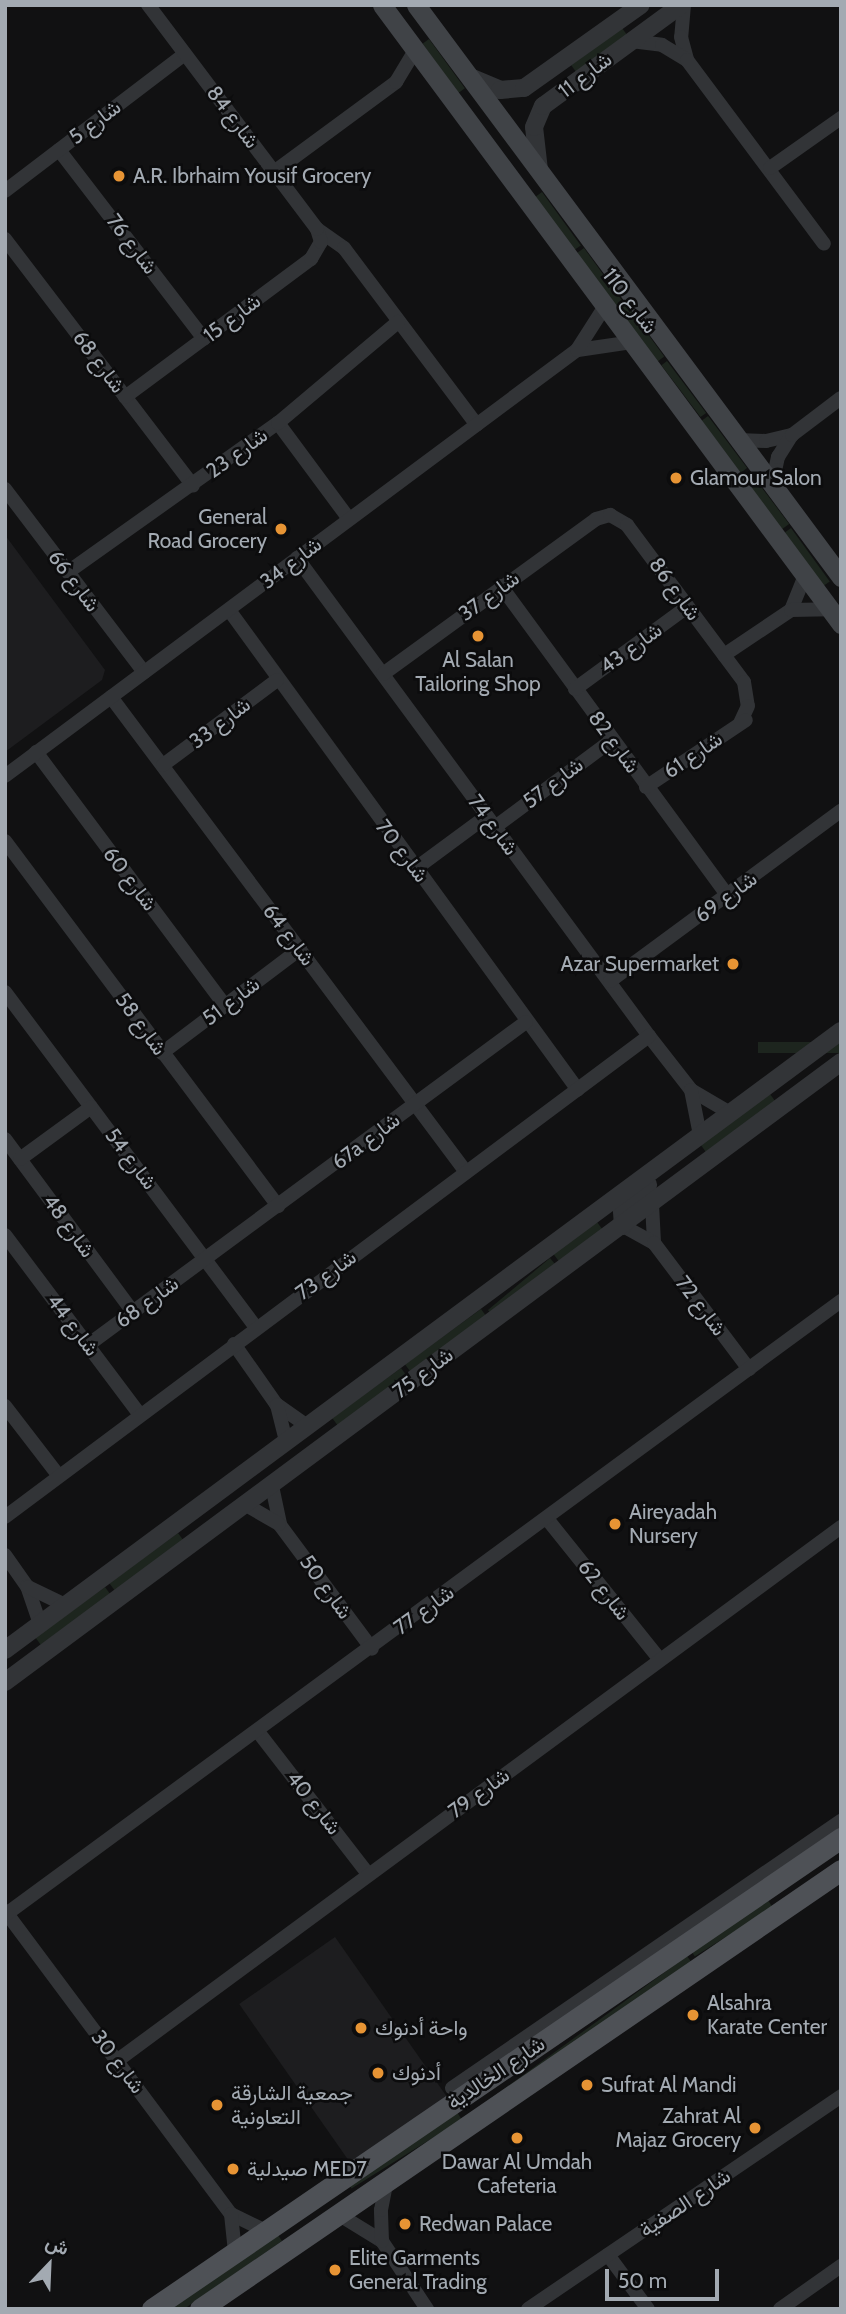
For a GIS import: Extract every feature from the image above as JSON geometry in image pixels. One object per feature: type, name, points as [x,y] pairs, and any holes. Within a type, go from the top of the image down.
[{"type":"main road","name":"شارع 110","points":[[382,5],[835,616]]},
{"type":"main road","name":"شارع 110","points":[[416,5],[841,577]]},
{"type":"main road","points":[[495,155],[509,158],[528,180],[539,170]]},
{"type":"main road","name":"شارع الخالدية","points":[[152,2309],[841,1838]]},
{"type":"main road","name":"شارع الخالدية","points":[[200,2309],[841,1870]]},
{"type":"street","name":"شارع 84","points":[[148,5],[317,229],[344,248],[477,425]]},
{"type":"street","name":"شارع 11","points":[[470,77],[499,90],[524,88],[641,5]]},
{"type":"street","points":[[682,5],[681,37],[687,60]]},
{"type":"street","name":"شارع 11","points":[[539,170],[533,138],[538,113],[682,5]]},
{"type":"street","points":[[631,41],[662,44],[687,60],[824,244]]},
{"type":"street","points":[[274,172],[396,82],[415,50]]},
{"type":"street","name":"شارع 5","points":[[5,191],[185,54]]},
{"type":"street","points":[[396,82],[436,78]]},
{"type":"street","points":[[770,168],[841,118]]},
{"type":"street","name":"شارع 76","points":[[59,150],[204,339]]},
{"type":"street","name":"شارع 15","points":[[125,397],[316,255],[321,242],[317,229]]},
{"type":"street","name":"شارع 68","points":[[5,239],[193,486]]},
{"type":"street","name":"شارع 34","points":[[5,776],[577,350],[605,306]]},
{"type":"street","name":"شارع 23","points":[[68,572],[193,486],[278,423],[398,323]]},
{"type":"street","name":"شارع 34","points":[[577,350],[633,342]]},
{"type":"street","points":[[772,485],[778,457],[792,435],[841,398]]},
{"type":"street","points":[[278,423],[349,519]]},
{"type":"street","points":[[738,440],[766,441],[792,435]]},
{"type":"street","name":"شارع 66","points":[[5,489],[10,506],[68,572],[144,673]]},
{"type":"street","name":"شارع 86","points":[[596,519],[610,514],[623,520],[744,682],[748,706],[740,723]]},
{"type":"street","name":"شارع 37","points":[[383,674],[596,519]]},
{"type":"street","name":"شارع 74","points":[[297,558],[649,1037],[691,1090],[730,1113]]},
{"type":"street","points":[[724,655],[791,610],[805,575]]},
{"type":"street","name":"شارع 82","points":[[501,586],[727,896]]},
{"type":"street","name":"شارع 43","points":[[575,689],[687,607]]},
{"type":"street","name":"شارع 70","points":[[229,610],[277,680],[578,1090]]},
{"type":"street","points":[[791,610],[835,616]]},
{"type":"street","name":"شارع 33","points":[[163,765],[277,680]]},
{"type":"street","name":"شارع 64","points":[[111,697],[466,1172]]},
{"type":"street","name":"شارع 61","points":[[646,786],[740,723]]},
{"type":"street","name":"شارع 57","points":[[415,869],[612,740]]},
{"type":"street","name":"شارع 60","points":[[36,752],[225,1006]]},
{"type":"street","name":"شارع 69","points":[[610,981],[841,811]]},
{"type":"street","name":"شارع 58","points":[[5,841],[278,1206]]},
{"type":"street","name":"شارع 51","points":[[162,1054],[300,949]]},
{"type":"street","name":"شارع 54","points":[[5,992],[256,1327]]},
{"type":"street","name":"67a شارع","points":[[206,1260],[526,1022]]},
{"type":"street","name":"شارع 75","points":[[5,1650],[841,1031]]},
{"type":"street","name":"شارع 73","points":[[5,1517],[256,1327],[649,1037]]},
{"type":"street","name":"شارع 75","points":[[5,1682],[841,1062]]},
{"type":"street","name":"شارع 74","points":[[691,1090],[700,1135]]},
{"type":"street","points":[[20,1159],[91,1107]]},
{"type":"street","name":"شارع 48","points":[[5,1139],[133,1312]]},
{"type":"street","points":[[623,1226],[622,1210],[648,1186],[651,1172]]},
{"type":"street","points":[[652,1204],[654,1243]]},
{"type":"street","name":"شارع 72","points":[[623,1226],[654,1243],[749,1369]]},
{"type":"street","name":"شارع 44","points":[[5,1235],[140,1415]]},
{"type":"street","name":"شارع 68","points":[[88,1345],[206,1260]]},
{"type":"street","name":"شارع 77","points":[[6,1913],[259,1733],[841,1301]]},
{"type":"street","points":[[234,1344],[276,1404],[286,1441]]},
{"type":"street","points":[[276,1404],[308,1426],[307,1443],[283,1463],[276,1483]]},
{"type":"street","points":[[5,1406],[59,1476]]},
{"type":"street","name":"شارع 50","points":[[276,1483],[281,1525]]},
{"type":"street","name":"شارع 50","points":[[246,1505],[281,1525],[372,1649]]},
{"type":"street","name":"شارع 62","points":[[548,1520],[660,1660]]},
{"type":"street","name":"شارع 79","points":[[118,2060],[841,1527]]},
{"type":"street","points":[[5,1555],[27,1586],[40,1624]]},
{"type":"street","points":[[27,1586],[65,1605]]},
{"type":"street","name":"شارع 40","points":[[259,1733],[369,1874]]},
{"type":"street","points":[[452,2088],[841,1821]]},
{"type":"street","name":"شارع 30","points":[[6,1913],[231,2214],[265,2231]]},
{"type":"street","name":"شارع الصفية","points":[[527,2309],[841,2096]]},
{"type":"street","points":[[382,2241],[381,2210],[387,2180]]},
{"type":"street","name":"شارع 30","points":[[231,2214],[235,2250]]},
{"type":"street","points":[[338,2214],[382,2241],[427,2309]]},
{"type":"street","points":[[608,2255],[648,2309]]},
{"type":"street","points":[[780,2309],[841,2266]]},
{"type":"shaded area","points":[[622,28],[627,35],[576,72],[571,65]]},
{"type":"shaded area","points":[[429,39],[465,88],[458,93],[423,44]]},
{"type":"shaded area","points":[[542,192],[581,245],[574,250],[536,197]]},
{"type":"shaded area","points":[[584,248],[623,301],[616,307],[577,253]]},
{"type":"shaded area","points":[[626,304],[664,357],[657,362],[619,309]]},
{"type":"shaded area","points":[[667,361],[706,413],[701,417],[661,365]]},
{"type":"shaded area","points":[[708,416],[747,468],[741,473],[702,421]]},
{"type":"shaded area","points":[[750,472],[789,524],[782,529],[743,477]]},
{"type":"shaded area","points":[[791,528],[830,581],[823,586],[785,533]]},
{"type":"shaded area","points":[[5,535],[105,670],[102,680],[5,752]]},
{"type":"shaded area","points":[[758,1042],[841,1042],[841,1053],[758,1053]]},
{"type":"shaded area","points":[[770,1094],[775,1101],[706,1152],[700,1145]]},
{"type":"shaded area","points":[[597,1222],[602,1229],[559,1261],[553,1254]]},
{"type":"shaded area","points":[[550,1258],[555,1264],[493,1316],[488,1310]]},
{"type":"shaded area","points":[[481,1309],[486,1316],[410,1372],[405,1364]]},
{"type":"shaded area","points":[[401,1368],[406,1375],[338,1425],[332,1418]]},
{"type":"shaded area","points":[[178,1533],[183,1540],[115,1590],[109,1583]]},
{"type":"shaded area","points":[[105,1587],[110,1594],[41,1645],[35,1638]]},
{"type":"shaded area","points":[[768,1900],[773,1908],[695,1956],[690,1949]]},
{"type":"shaded area","name":"أدنوك","points":[[335,1937],[447,2098],[352,2165],[239,2004]]},
{"type":"shaded area","points":[[687,1956],[692,1963],[471,2124],[465,2117]]},
{"type":"shaded area","points":[[457,2112],[462,2120],[352,2189],[347,2181]]},
{"type":"shaded area","points":[[278,2235],[282,2241],[184,2309],[169,2309]]},
{"type":"place","name":"A.R. Ibrhaim Yousif Grocery","points":[[119,176]]},
{"type":"place","name":"Glamour Salon","points":[[676,478]]},
{"type":"place","name":"General Road Grocery","points":[[281,529]]},
{"type":"place","name":"Al Salan Tailoring Shop","points":[[478,636]]},
{"type":"place","name":"Azar Supermarket","points":[[733,964]]},
{"type":"place","name":"Aireyadah Nursery","points":[[615,1524]]},
{"type":"place","name":"Alsahra Karate Center","points":[[693,2015]]},
{"type":"place","name":"واحة أدنوك","points":[[361,2028]]},
{"type":"place","name":"أدنوك","points":[[378,2073]]},
{"type":"place","name":"Sufrat Al Mandi","points":[[587,2085]]},
{"type":"place","name":"جمعية الشارقة التعاونية","points":[[217,2105]]},
{"type":"place","name":"Zahrat Al Majaz Grocery","points":[[755,2128]]},
{"type":"place","name":"Dawar Al Umdah Cafeteria","points":[[517,2138]]},
{"type":"place","name":"صيدلية MED7","points":[[233,2169]]},
{"type":"place","name":"Redwan Palace","points":[[405,2224]]},
{"type":"place","name":"Elite Garments General Trading","points":[[335,2270]]}]
